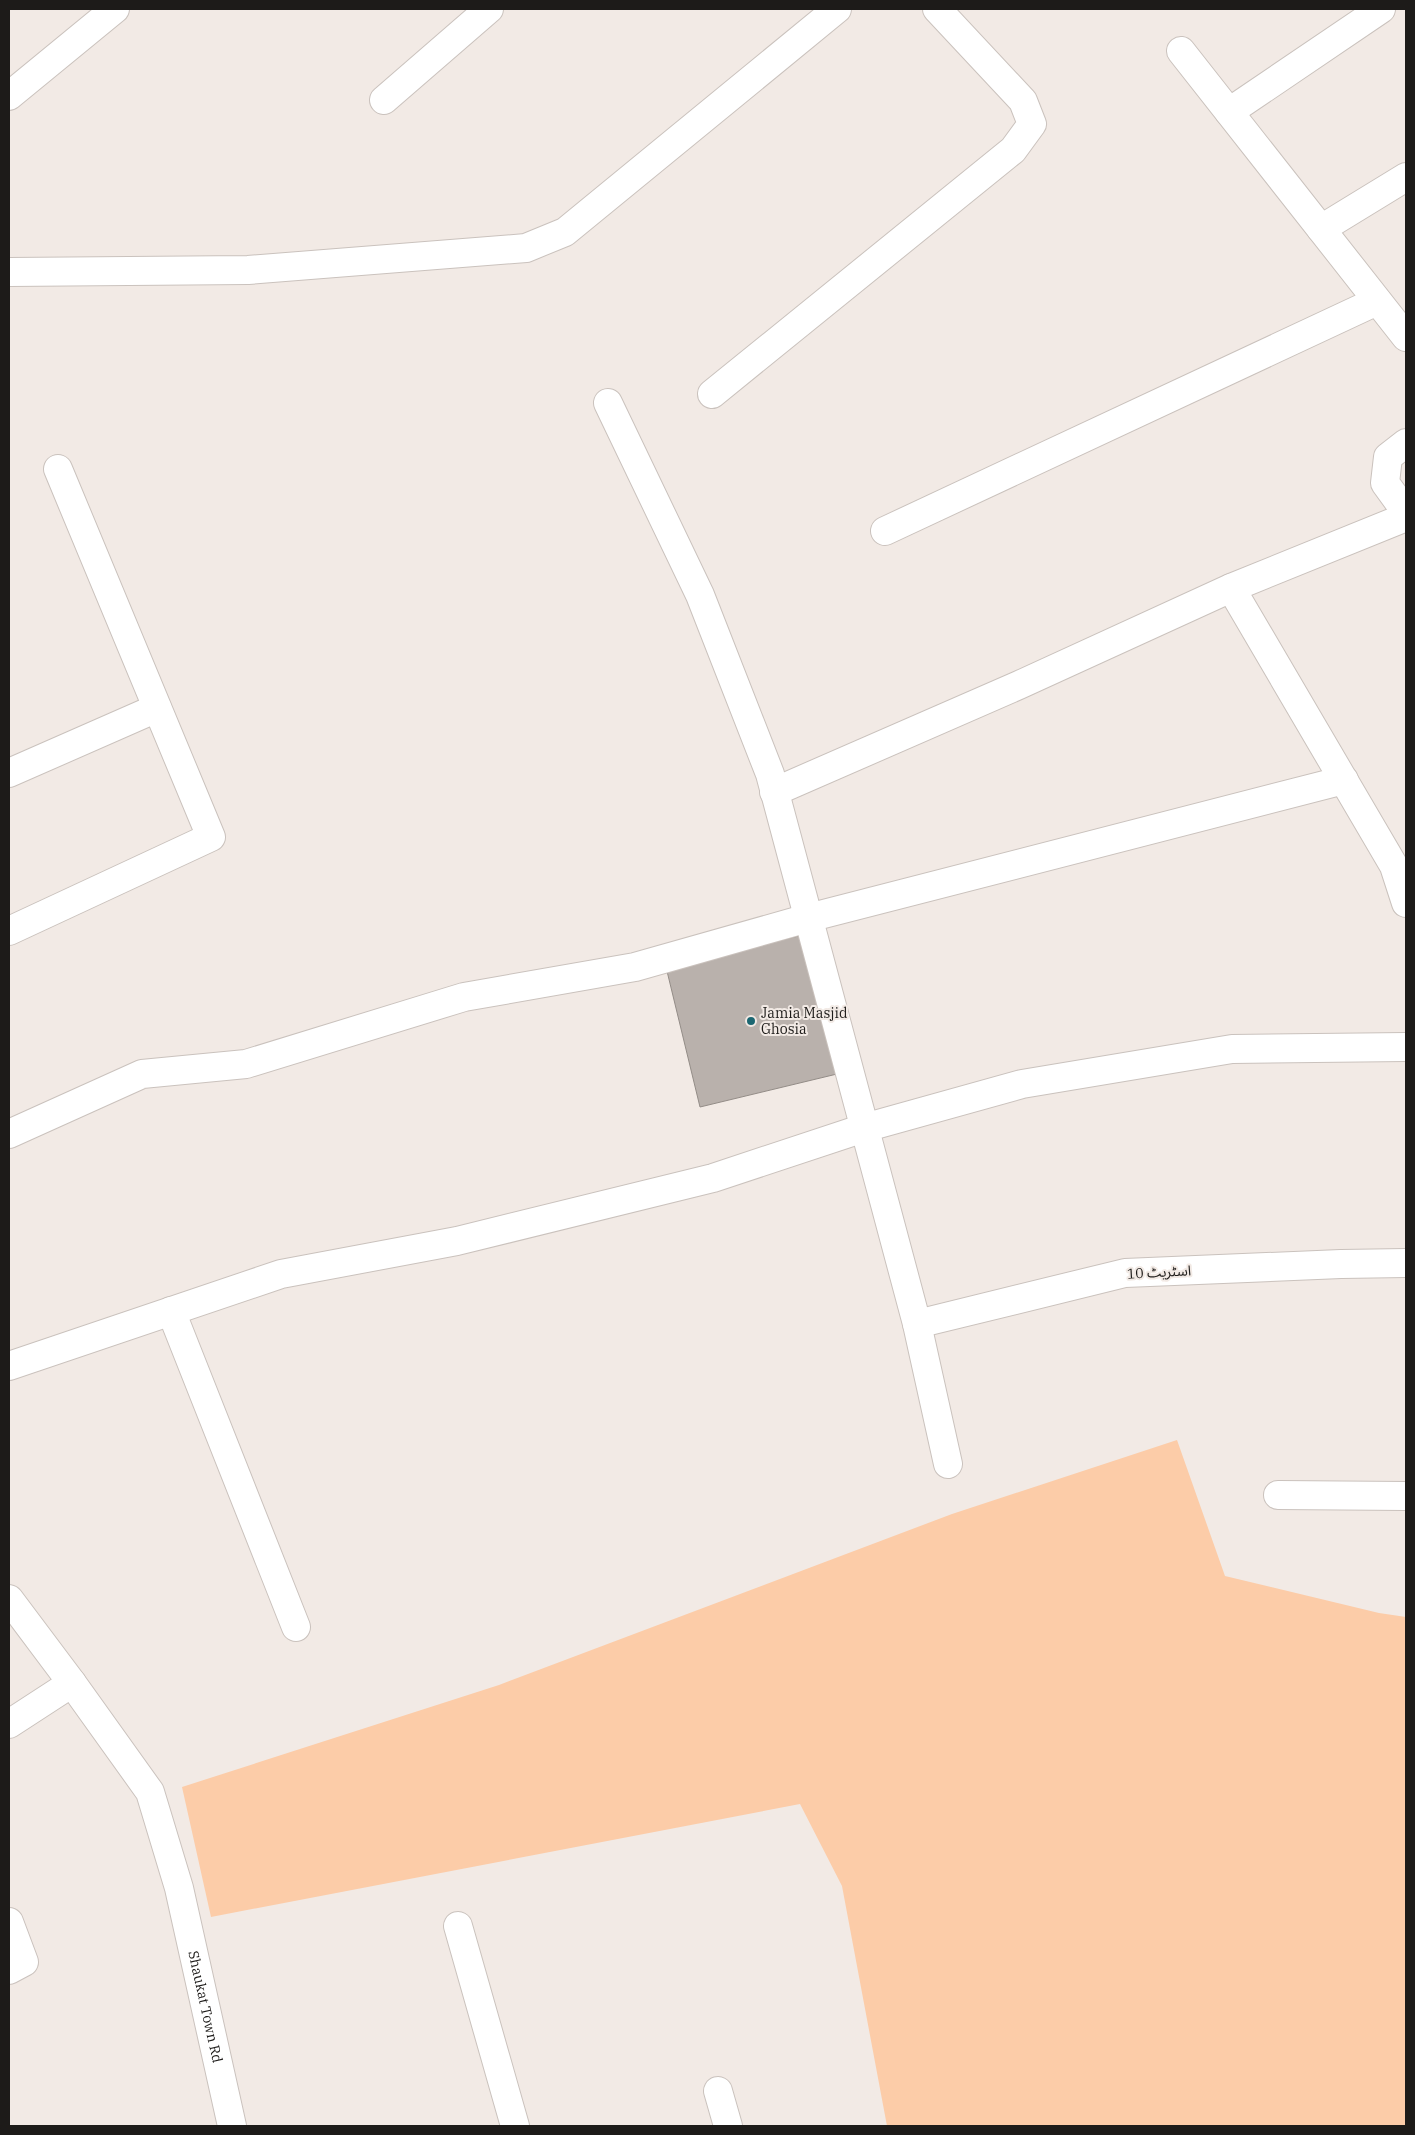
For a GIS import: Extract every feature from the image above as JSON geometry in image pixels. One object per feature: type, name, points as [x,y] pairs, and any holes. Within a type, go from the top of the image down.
[{"type":"street","points":[[9,96],[115,9]]},
{"type":"street","points":[[384,100],[488,9]]},
{"type":"street","points":[[9,272],[248,270],[475,250],[526,248],[565,232],[837,9]]},
{"type":"street","points":[[712,394],[1013,150],[1032,124],[1023,101],[937,9]]},
{"type":"street","points":[[1229,112],[1381,9]]},
{"type":"street","points":[[1181,51],[1406,337]]},
{"type":"street","points":[[1322,229],[1406,177]]},
{"type":"street","points":[[885,531],[1377,301]]},
{"type":"street","points":[[608,403],[700,595],[770,774],[917,1324],[948,1464]]},
{"type":"street","points":[[1406,442],[1388,457],[1385,483],[1406,512]]},
{"type":"street","points":[[9,931],[211,837],[58,469]]},
{"type":"street","points":[[774,792],[1019,685],[1231,588],[1406,517]]},
{"type":"street","points":[[1231,588],[1288,689],[1394,866],[1406,903]]},
{"type":"street","points":[[9,773],[157,708]]},
{"type":"street","points":[[9,1134],[142,1074],[246,1064],[464,997],[634,967],[808,918],[1344,780]]},
{"type":"street","points":[[9,1366],[281,1274],[457,1241],[713,1178],[864,1128],[1022,1084],[1232,1049],[1406,1047]]},
{"type":"street","name":"اسٹریٹ 10","points":[[917,1324],[1125,1273],[1341,1264],[1406,1264]]},
{"type":"street","points":[[171,1311],[296,1627]]},
{"type":"street","points":[[1278,1495],[1406,1496]]},
{"type":"street","name":"Shaukat Town Rd","points":[[9,1599],[150,1792],[179,1888],[232,2126]]},
{"type":"street","points":[[9,1724],[72,1683]]},
{"type":"street","points":[[9,1922],[24,1962],[9,1970]]},
{"type":"street","points":[[458,1926],[515,2126]]},
{"type":"street","points":[[718,2091],[728,2126]]},
{"type":"shaded area","points":[[1177,1440],[1225,1576],[1379,1613],[1406,1617],[1406,2126],[887,2126],[842,1886],[800,1804],[211,1917],[182,1787],[499,1685],[952,1514]]},
{"type":"building","name":"Jamia Masjid Ghosia","points":[[803,935],[837,1074],[700,1107],[666,967]]},
{"type":"place","name":"Jamia Masjid Ghosia","points":[[751,1021]]}]
